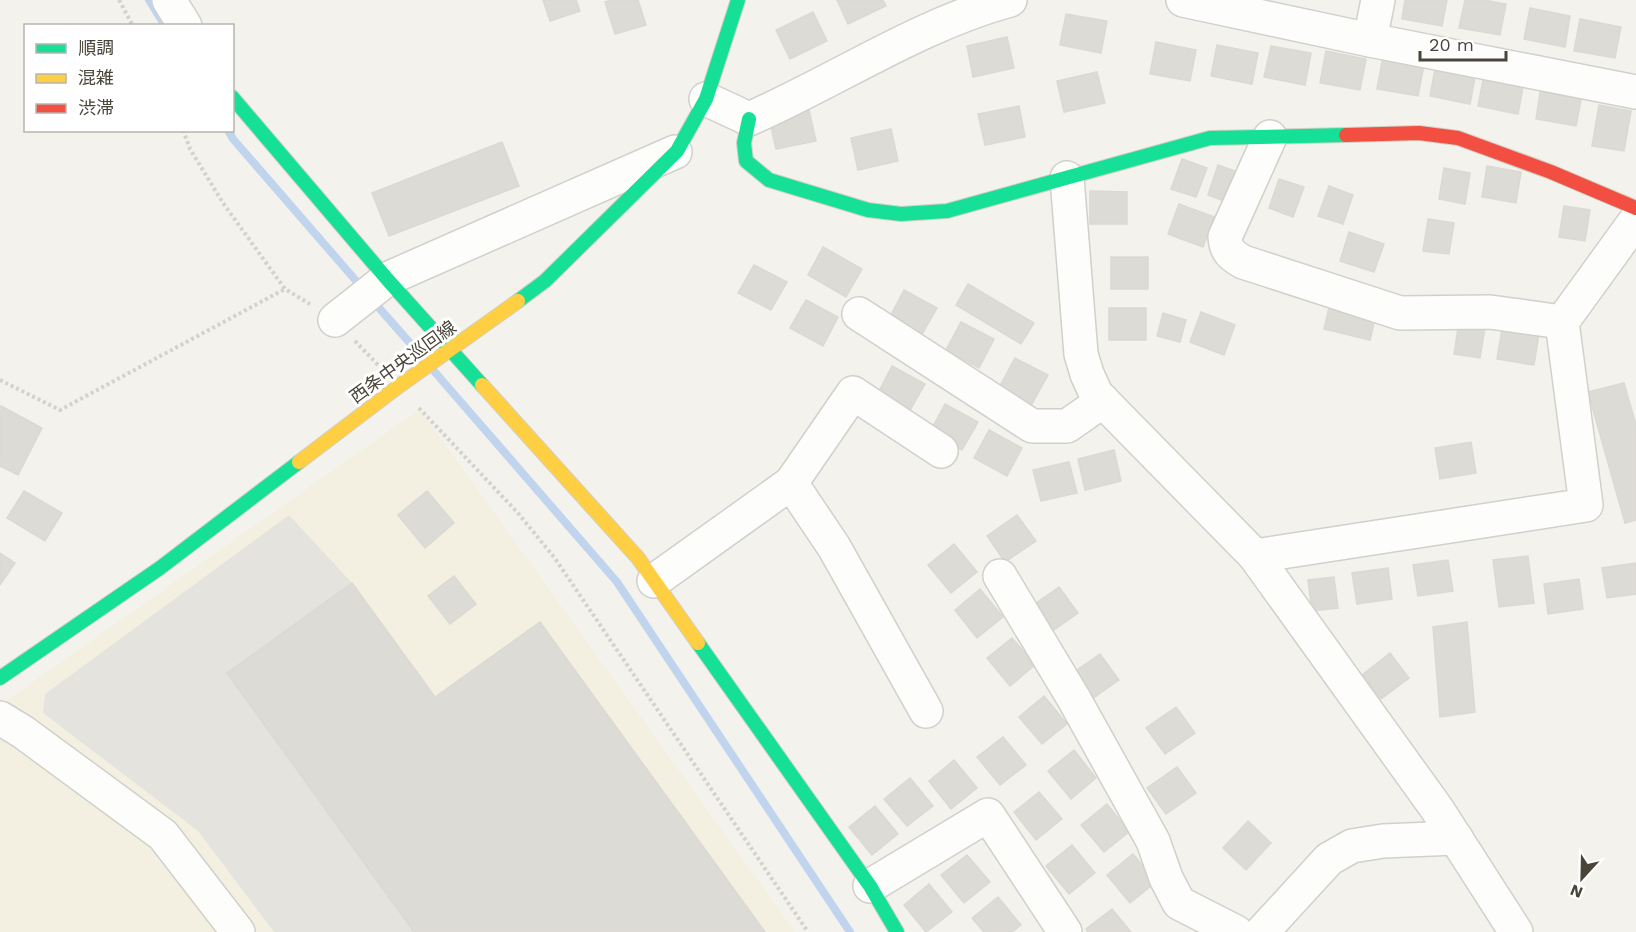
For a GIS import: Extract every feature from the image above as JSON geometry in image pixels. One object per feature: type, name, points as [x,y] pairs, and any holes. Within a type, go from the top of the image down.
[{"type":"street","points":[[169,0],[184,24]]},
{"type":"street","name":"西条中央巡回線","points":[[0,678],[160,568],[399,386],[545,281],[677,151],[706,99],[738,0]]},
{"type":"street","points":[[1183,0],[1636,92]]},
{"type":"street","points":[[1371,40],[1378,0]]},
{"type":"street","points":[[706,99],[749,119],[792,100],[931,28],[994,2]]},
{"type":"street","points":[[234,99],[387,279],[638,558],[870,886],[897,932]]},
{"type":"street","points":[[749,119],[744,142],[746,161],[768,180],[868,210],[901,214],[948,211],[1210,138],[1419,133],[1458,138],[1551,172],[1636,208]]},
{"type":"street","points":[[1270,137],[1225,237],[1226,248],[1231,255],[1243,262],[1400,313],[1490,312],[1562,322]]},
{"type":"street","points":[[335,320],[387,279],[677,151]]},
{"type":"street","points":[[1067,178],[1082,354],[1087,375],[1096,394],[1255,556],[1437,809],[1516,932]]},
{"type":"street","points":[[1255,556],[1586,505],[1562,322],[1636,220]]},
{"type":"street","points":[[859,314],[1032,426],[1067,426],[1103,401]]},
{"type":"street","points":[[654,581],[791,483],[853,393],[941,451]]},
{"type":"street","points":[[791,483],[834,547],[926,711]]},
{"type":"street","points":[[1000,576],[1074,699],[1153,842],[1166,878],[1179,903],[1236,932]]},
{"type":"street","points":[[0,718],[23,732],[163,835],[238,932]]},
{"type":"street","points":[[870,886],[988,814],[1065,932]]},
{"type":"street","points":[[1262,932],[1329,858],[1352,846],[1383,841],[1456,838]]},
{"type":"path","points":[[119,0],[132,24]]},
{"type":"path","points":[[184,132],[190,149],[223,202],[285,289],[335,320],[518,512],[554,557],[808,932]]},
{"type":"path","points":[[0,380],[60,410],[285,289]]},
{"type":"shaded area","points":[[420,409],[795,932],[0,932],[0,705]]},
{"type":"shaded area","points":[[289,515],[352,583],[227,673],[414,932],[274,932],[198,831],[43,713],[45,694]]},
{"type":"building","points":[[543,0],[576,0],[580,11],[550,21]]},
{"type":"building","points":[[638,0],[646,25],[615,34],[605,2]]},
{"type":"building","points":[[837,0],[883,0],[886,6],[848,24]]},
{"type":"building","points":[[1405,0],[1447,0],[1442,26],[1402,19]]},
{"type":"building","points":[[1465,0],[1484,0],[1506,4],[1500,35],[1459,28]]},
{"type":"building","points":[[1530,8],[1570,16],[1565,47],[1524,39]]},
{"type":"building","points":[[813,12],[827,41],[790,59],[776,30]]},
{"type":"building","points":[[1066,14],[1107,21],[1101,53],[1060,45]]},
{"type":"building","points":[[1580,19],[1621,27],[1615,58],[1574,51]]},
{"type":"building","points":[[1007,37],[1014,68],[973,77],[967,46]]},
{"type":"building","points":[[1156,42],[1196,50],[1190,81],[1150,74]]},
{"type":"building","points":[[1217,45],[1258,53],[1252,84],[1211,76]]},
{"type":"building","points":[[1271,46],[1311,53],[1305,85],[1264,77]]},
{"type":"building","points":[[1326,51],[1366,59],[1360,90],[1320,83]]},
{"type":"building","points":[[1383,57],[1424,65],[1418,96],[1377,89]]},
{"type":"building","points":[[1436,64],[1476,72],[1470,104],[1430,96]]},
{"type":"building","points":[[1097,72],[1105,103],[1064,112],[1057,81]]},
{"type":"building","points":[[1484,75],[1524,82],[1518,114],[1478,106]]},
{"type":"building","points":[[1541,87],[1582,95],[1576,126],[1536,119]]},
{"type":"building","points":[[1599,105],[1631,111],[1624,151],[1592,146]]},
{"type":"building","points":[[1019,106],[1025,137],[985,145],[978,114]]},
{"type":"building","points":[[809,110],[816,141],[776,149],[769,118]]},
{"type":"building","points":[[891,129],[898,161],[858,170],[851,138]]},
{"type":"building","points":[[502,142],[519,186],[389,236],[372,193]]},
{"type":"building","points":[[1182,159],[1207,168],[1196,197],[1171,189]]},
{"type":"building","points":[[1218,165],[1243,174],[1232,204],[1208,195]]},
{"type":"building","points":[[1487,166],[1521,172],[1516,203],[1482,197]]},
{"type":"building","points":[[1444,168],[1470,173],[1465,204],[1439,199]]},
{"type":"building","points":[[1279,179],[1304,187],[1293,217],[1269,208]]},
{"type":"building","points":[[1329,186],[1353,195],[1343,224],[1318,216]]},
{"type":"building","points":[[1090,191],[1127,192],[1127,224],[1090,224]]},
{"type":"building","points":[[1179,204],[1214,217],[1203,247],[1168,234]]},
{"type":"building","points":[[1564,206],[1590,210],[1585,241],[1559,237]]},
{"type":"building","points":[[1428,219],[1454,223],[1449,254],[1423,251]]},
{"type":"building","points":[[1349,232],[1384,244],[1374,272],[1340,261]]},
{"type":"building","points":[[823,247],[862,269],[846,297],[808,275]]},
{"type":"building","points":[[1111,257],[1148,257],[1148,289],[1111,289]]},
{"type":"building","points":[[754,265],[787,282],[771,310],[738,293]]},
{"type":"building","points":[[968,284],[1034,323],[1021,344],[956,305]]},
{"type":"building","points":[[904,290],[937,308],[921,336],[889,319]]},
{"type":"building","points":[[1331,299],[1377,310],[1370,340],[1324,329]]},
{"type":"building","points":[[806,300],[838,317],[823,346],[790,328]]},
{"type":"building","points":[[1109,308],[1146,308],[1146,340],[1109,340]]},
{"type":"building","points":[[1201,312],[1235,325],[1224,355],[1190,342]]},
{"type":"building","points":[[1163,313],[1186,320],[1180,342],[1157,336]]},
{"type":"building","points":[[961,322],[994,339],[979,368],[946,350]]},
{"type":"building","points":[[1459,322],[1485,327],[1480,358],[1454,354]]},
{"type":"building","points":[[1502,329],[1539,334],[1534,365],[1497,359]]},
{"type":"building","points":[[1015,358],[1048,375],[1032,404],[1000,386]]},
{"type":"building","points":[[892,366],[925,384],[909,412],[877,395]]},
{"type":"building","points":[[1624,383],[1636,425],[1636,520],[1625,523],[1588,392]]},
{"type":"building","points":[[945,404],[978,422],[962,450],[930,432]]},
{"type":"building","points":[[1,406],[42,428],[18,475],[0,466]]},
{"type":"building","points":[[989,430],[1022,448],[1007,476],[974,458]]},
{"type":"building","points":[[1471,442],[1476,473],[1440,479],[1435,448]]},
{"type":"building","points":[[1114,450],[1121,481],[1085,490],[1078,459]]},
{"type":"building","points":[[1069,462],[1077,493],[1041,501],[1033,470]]},
{"type":"building","points":[[24,491],[62,513],[45,541],[7,518]]},
{"type":"building","points":[[427,491],[454,523],[425,548],[398,515]]},
{"type":"building","points":[[1017,515],[1036,541],[1005,562],[987,536]]},
{"type":"building","points":[[954,544],[977,572],[951,593],[928,565]]},
{"type":"building","points":[[0,553],[15,563],[0,585]]},
{"type":"building","points":[[1528,556],[1534,603],[1499,607],[1493,560]]},
{"type":"building","points":[[1448,560],[1453,591],[1418,596],[1413,565]]},
{"type":"building","points":[[1636,563],[1636,594],[1607,598],[1602,568]]},
{"type":"building","points":[[1388,568],[1392,599],[1357,604],[1352,573]]},
{"type":"building","points":[[454,576],[476,604],[450,624],[428,596]]},
{"type":"building","points":[[1334,577],[1338,608],[1312,611],[1308,580]]},
{"type":"building","points":[[1579,579],[1583,609],[1548,614],[1544,584]]},
{"type":"building","points":[[352,583],[435,697],[540,622],[765,932],[414,932],[227,673]]},
{"type":"building","points":[[1059,587],[1078,613],[1048,634],[1029,608]]},
{"type":"building","points":[[980,589],[1003,617],[977,638],[955,610]]},
{"type":"building","points":[[1467,622],[1475,712],[1440,717],[1433,627]]},
{"type":"building","points":[[1012,638],[1035,665],[1010,686],[987,658]]},
{"type":"building","points":[[1390,653],[1409,678],[1381,699],[1362,675]]},
{"type":"building","points":[[1100,654],[1119,680],[1089,701],[1070,675]]},
{"type":"building","points":[[1044,696],[1067,724],[1042,744],[1019,717]]},
{"type":"building","points":[[1176,707],[1195,733],[1165,754],[1146,728]]},
{"type":"building","points":[[1003,737],[1026,765],[1000,785],[977,757]]},
{"type":"building","points":[[1074,750],[1096,778],[1071,799],[1048,771]]},
{"type":"building","points":[[954,760],[977,788],[951,809],[929,781]]},
{"type":"building","points":[[1177,767],[1196,793],[1166,814],[1147,788]]},
{"type":"building","points":[[910,778],[933,806],[907,826],[884,799]]},
{"type":"building","points":[[1039,792],[1062,819],[1036,840],[1014,812]]},
{"type":"building","points":[[1107,804],[1129,832],[1104,852],[1081,825]]},
{"type":"building","points":[[875,806],[898,834],[872,855],[849,827]]},
{"type":"building","points":[[1248,821],[1271,843],[1246,870],[1223,848]]},
{"type":"building","points":[[1072,845],[1095,873],[1069,894],[1046,866]]},
{"type":"building","points":[[1133,854],[1156,882],[1130,903],[1107,875]]},
{"type":"building","points":[[967,855],[990,882],[964,903],[941,875]]},
{"type":"building","points":[[929,884],[952,912],[926,932],[904,905]]},
{"type":"building","points":[[998,897],[1021,925],[1012,932],[984,932],[972,918]]},
{"type":"building","points":[[1112,909],[1131,932],[1088,932],[1086,929]]},
{"type":"waterway","points":[[149,0],[164,24]]},
{"type":"waterway","points":[[229,132],[364,290]]},
{"type":"waterway","points":[[372,300],[425,360]]},
{"type":"waterway","points":[[433,370],[617,582],[850,932]]},
{"type":"traffic: fast","points":[[518,301],[545,281],[677,151],[706,99],[738,0]]},
{"type":"traffic: fast","points":[[234,99],[387,279],[482,385]]},
{"type":"traffic: fast","points":[[749,119],[744,143],[746,161],[769,180],[868,210],[901,214],[947,211],[1210,138],[1346,135]]},
{"type":"traffic: fast","points":[[0,678],[160,568],[299,462]]},
{"type":"traffic: fast","points":[[698,643],[870,886],[897,932]]},
{"type":"traffic: slow","points":[[299,462],[399,386],[518,301]]},
{"type":"traffic: slow","points":[[482,385],[638,558],[698,643]]},
{"type":"traffic: jam","points":[[1346,135],[1419,133],[1458,138],[1551,172],[1636,208]]}]
